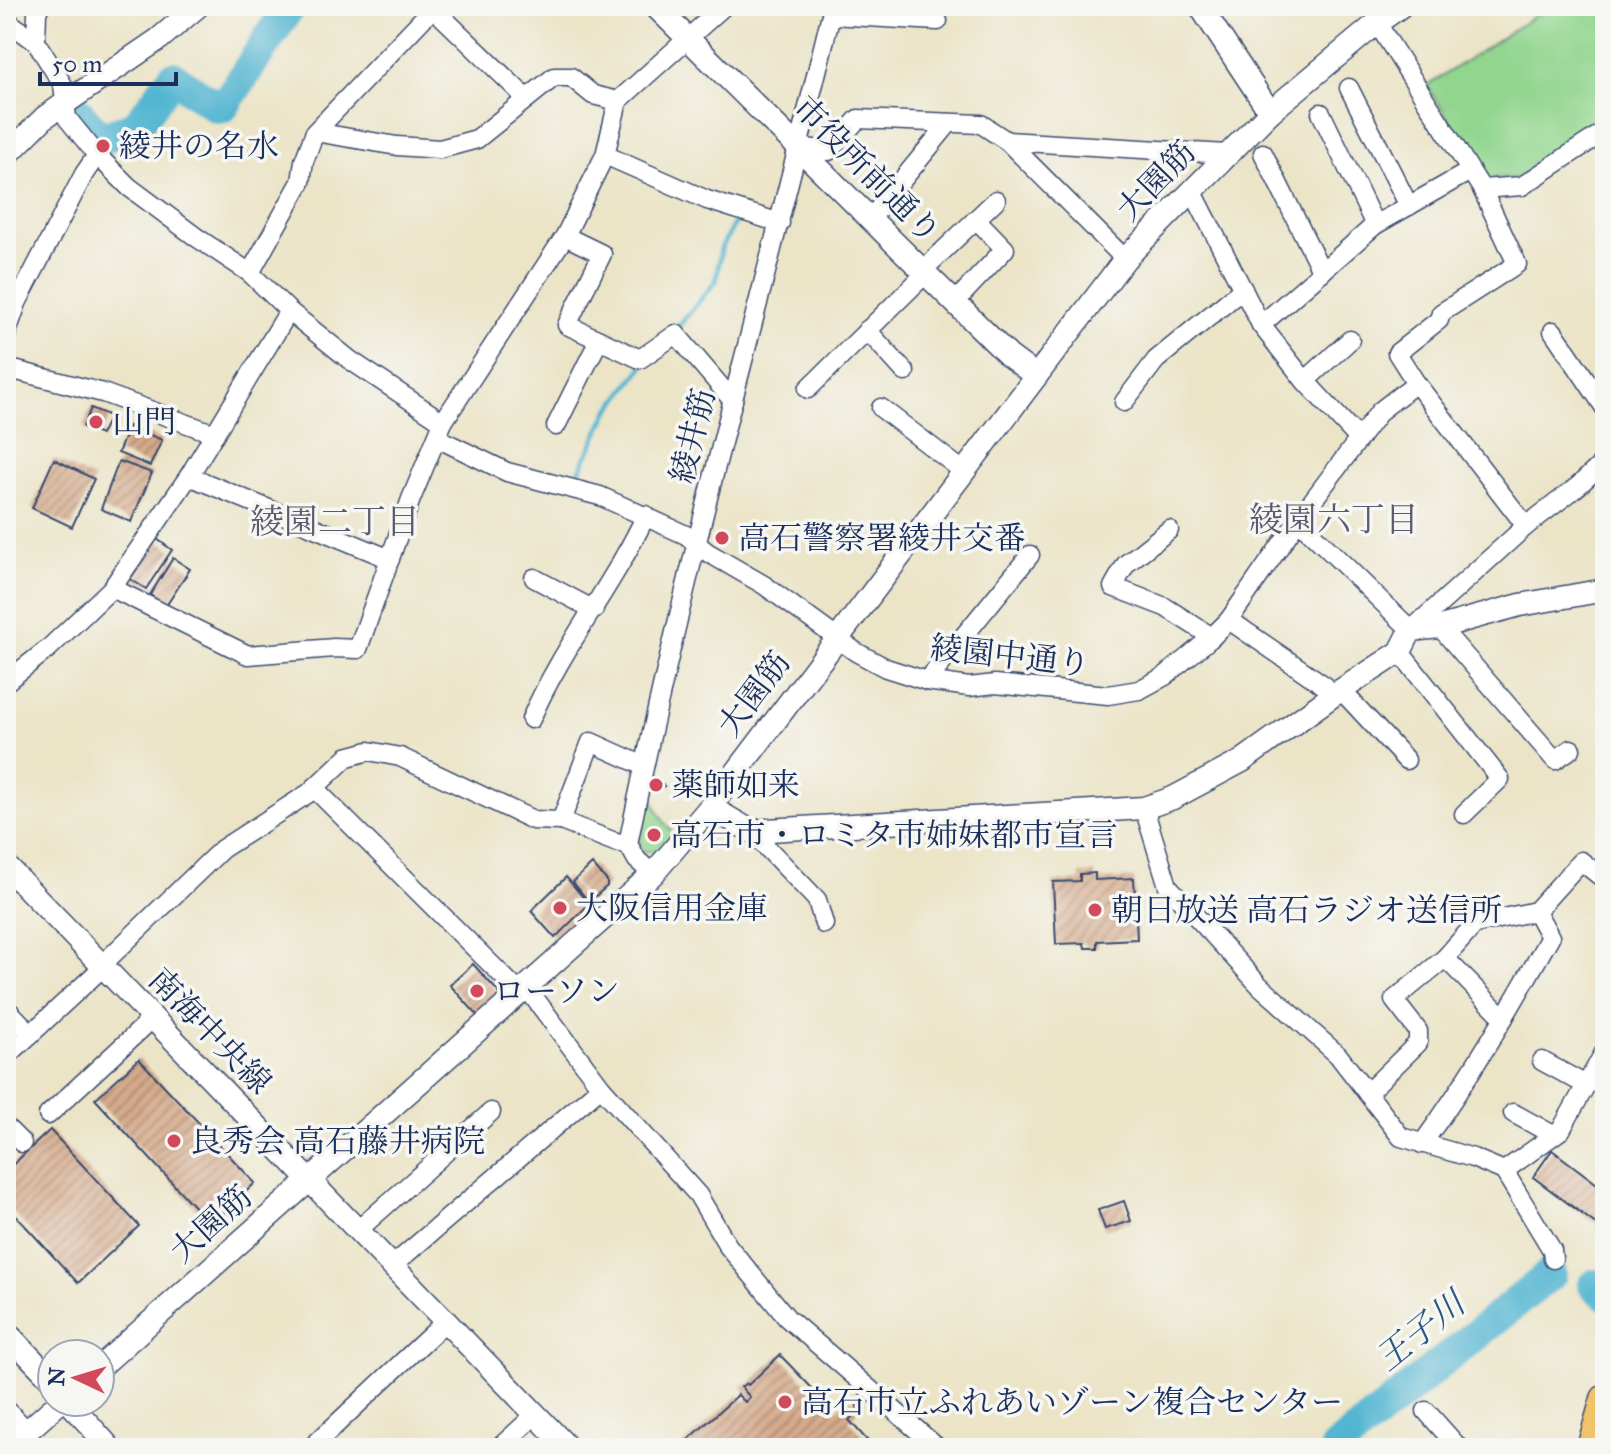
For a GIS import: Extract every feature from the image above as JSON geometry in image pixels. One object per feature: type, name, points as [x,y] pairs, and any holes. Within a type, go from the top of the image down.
[{"type":"main road","points":[[1591,1448],[1605,1399]]},
{"type":"street","points":[[36,42],[40,6]]},
{"type":"street","points":[[6,156],[33,126],[159,39],[198,6]]},
{"type":"street","name":"市役所前通り","points":[[655,6],[1009,356],[1036,376]]},
{"type":"street","points":[[112,588],[248,655],[358,649],[411,499],[440,430],[565,236],[605,155],[618,101],[724,6]]},
{"type":"street","points":[[1200,6],[1270,112]]},
{"type":"street","name":"大園筋","points":[[116,1353],[653,874],[710,807],[1125,259],[1270,112],[1401,6]]},
{"type":"street","points":[[250,273],[301,182],[304,161],[315,132],[433,7],[526,98]]},
{"type":"street","points":[[832,11],[938,21]]},
{"type":"street","name":"綾井筋","points":[[628,844],[697,543],[832,11]]},
{"type":"street","points":[[6,20],[36,42]]},
{"type":"street","points":[[1377,23],[1482,189],[1517,264],[1441,313],[1439,320],[1397,353],[1416,383],[1526,526]]},
{"type":"street","name":"綾園中通り","points":[[36,42],[63,85],[67,118],[97,155],[141,195],[250,273],[289,311],[440,430],[507,472],[600,496],[646,515],[764,585],[856,652],[886,668],[927,681],[969,687],[995,684],[1108,695],[1139,690],[1165,676],[1229,620],[1298,520],[1380,411],[1416,383]]},
{"type":"street","points":[[315,132],[397,146],[440,149],[477,139],[554,77],[571,77],[593,95],[618,101]]},
{"type":"street","points":[[1349,88],[1409,206]]},
{"type":"street","points":[[1321,113],[1375,225]]},
{"type":"street","points":[[798,147],[829,151],[858,119],[981,124],[1007,141],[1125,259]]},
{"type":"street","points":[[871,218],[949,123]]},
{"type":"street","points":[[1482,189],[1522,186],[1605,131]]},
{"type":"street","points":[[1007,141],[1227,154]]},
{"type":"street","points":[[1263,153],[1322,272]]},
{"type":"street","points":[[6,335],[17,303],[84,174],[97,155]]},
{"type":"street","points":[[605,155],[707,200],[780,223]]},
{"type":"street","points":[[1261,325],[1375,225],[1470,171]]},
{"type":"street","points":[[1192,190],[1261,325],[1305,381],[1359,439]]},
{"type":"street","points":[[808,389],[996,200]]},
{"type":"street","points":[[955,302],[1005,249],[976,219]]},
{"type":"street","points":[[565,236],[602,254],[567,325],[640,359],[676,334],[733,401]]},
{"type":"street","points":[[1124,402],[1156,360],[1243,289]]},
{"type":"street","points":[[6,682],[49,648],[112,588],[189,476],[289,311]]},
{"type":"street","points":[[867,330],[905,372]]},
{"type":"street","points":[[1553,331],[1605,408]]},
{"type":"street","points":[[556,426],[599,340]]},
{"type":"street","points":[[1305,381],[1350,340]]},
{"type":"street","points":[[6,368],[103,393],[215,434]]},
{"type":"street","points":[[881,408],[963,471]]},
{"type":"street","points":[[751,831],[1144,808],[1173,798],[1242,761],[1400,652],[1411,630],[1526,526],[1605,461]]},
{"type":"street","points":[[189,476],[390,559]]},
{"type":"street","points":[[531,719],[569,634],[594,610],[627,556],[646,515]]},
{"type":"street","points":[[1298,520],[1411,630]]},
{"type":"street","points":[[1169,530],[1126,564],[1113,587],[1165,607],[1212,637]]},
{"type":"street","points":[[927,681],[1030,555]]},
{"type":"street","points":[[534,578],[594,610]]},
{"type":"street","points":[[1411,630],[1440,627],[1520,605],[1605,590]]},
{"type":"street","points":[[1229,620],[1337,693],[1406,760]]},
{"type":"street","points":[[1440,627],[1555,760],[1571,749]]},
{"type":"street","points":[[1400,652],[1500,779],[1464,814]]},
{"type":"street","points":[[561,821],[591,742],[644,766]]},
{"type":"street","points":[[6,1057],[103,967],[222,849],[314,788],[347,757],[369,751],[400,757],[533,820],[561,821],[628,844],[637,860],[653,874]]},
{"type":"street","points":[[314,788],[524,991],[601,1087],[698,1195],[728,1246],[787,1318],[938,1448]]},
{"type":"street","points":[[710,807],[751,831],[817,900],[824,924]]},
{"type":"street","points":[[1144,808],[1168,886],[1260,986],[1338,1055],[1401,1137],[1473,1158],[1504,1171],[1552,1250],[1553,1259]]},
{"type":"street","points":[[1367,1093],[1418,1043],[1418,1031],[1394,1000],[1445,958],[1475,924],[1536,911],[1581,861],[1605,880]]},
{"type":"street","name":"南海中央線","points":[[6,866],[568,1448]]},
{"type":"street","points":[[1422,1144],[1504,1018],[1550,937],[1536,911]]},
{"type":"street","points":[[1445,958],[1504,1018]]},
{"type":"street","points":[[6,1008],[31,1034]]},
{"type":"street","points":[[48,1115],[153,1018]]},
{"type":"street","points":[[1504,1171],[1561,1130],[1605,1051]]},
{"type":"street","points":[[1542,1061],[1586,1085]]},
{"type":"street","points":[[392,1266],[601,1087]]},
{"type":"street","points":[[358,1230],[491,1112]]},
{"type":"street","points":[[1513,1113],[1553,1135]]},
{"type":"street","points":[[6,1127],[22,1143]]},
{"type":"street","points":[[311,1448],[446,1321]]},
{"type":"street","points":[[6,1332],[36,1363]]},
{"type":"street","points":[[6,1409],[27,1431]]},
{"type":"street","points":[[1426,1411],[1431,1433],[1459,1448]]},
{"type":"street","points":[[499,1448],[535,1415]]},
{"type":"street","points":[[8,1448],[42,1418]]},
{"type":"street","points":[[83,1418],[110,1448]]},
{"type":"green space","points":[[1550,6],[1605,6],[1605,123],[1518,179],[1487,177],[1427,86]]},
{"type":"green space","points":[[647,780],[657,810],[675,835],[656,852],[644,851],[639,844]]},
{"type":"building","name":"山門","points":[[91,408],[110,416],[101,435],[83,427]]},
{"type":"building","points":[[129,426],[162,440],[150,466],[118,453]]},
{"type":"building","points":[[54,459],[94,479],[72,527],[32,508]]},
{"type":"building","points":[[119,461],[152,473],[131,522],[101,509]]},
{"type":"building","points":[[157,539],[172,550],[146,589],[130,579]]},
{"type":"building","points":[[173,558],[190,569],[166,606],[150,595]]},
{"type":"building","name":"薬師如来","points":[[653,777],[664,786],[657,791],[649,783]]},
{"type":"building","points":[[592,864],[607,881],[607,886],[589,902],[573,882]]},
{"type":"building","name":"朝日放送 高石ラジオ送信所","points":[[1095,873],[1095,880],[1134,878],[1137,939],[1097,941],[1097,948],[1085,948],[1084,943],[1056,944],[1053,882],[1080,881],[1080,874]]},
{"type":"building","name":"大阪信用金庫","points":[[566,877],[589,904],[555,938],[531,911]]},
{"type":"building","name":"ローソン","points":[[473,964],[503,997],[480,1018],[450,985]]},
{"type":"building","name":"良秀会 高石藤井病院","points":[[139,1059],[255,1183],[211,1225],[95,1099]]},
{"type":"building","points":[[50,1130],[139,1226],[78,1283],[6,1205],[6,1171]]},
{"type":"building","points":[[1552,1150],[1605,1190],[1605,1231],[1533,1177]]},
{"type":"building","points":[[1124,1201],[1131,1221],[1105,1229],[1098,1210]]},
{"type":"building","name":"高石市立ふれあいゾーン複合センター","points":[[780,1355],[834,1411],[847,1400],[856,1401],[858,1411],[849,1420],[874,1448],[679,1448],[738,1395],[745,1402],[750,1397],[741,1387],[746,1383],[748,1385]]},
{"type":"waterway","points":[[77,111],[101,139],[137,125],[173,77],[217,107],[223,107],[290,6]]},
{"type":"waterway","points":[[677,328],[716,281],[721,249],[738,216]]},
{"type":"waterway","points":[[573,484],[608,412],[644,365]]},
{"type":"waterway","name":"王子川","points":[[1336,1448],[1551,1274]]},
{"type":"waterway","name":"王子川","points":[[1594,1285],[1605,1294]]},
{"type":"place","name":"綾井の名水","points":[[103,146]]},
{"type":"place","name":"山門","points":[[96,422]]},
{"type":"place","name":"高石警察署綾井交番","points":[[722,538]]},
{"type":"place","name":"薬師如来","points":[[656,785]]},
{"type":"place","name":"高石市・ロミタ市姉妹都市宣言","points":[[654,835]]},
{"type":"place","name":"大阪信用金庫","points":[[560,908]]},
{"type":"place","name":"朝日放送 高石ラジオ送信所","points":[[1095,910]]},
{"type":"place","name":"ローソン","points":[[477,991]]},
{"type":"place","name":"良秀会 高石藤井病院","points":[[174,1141]]},
{"type":"place","name":"高石市立ふれあいゾーン複合センター","points":[[785,1402]]},
{"type":"district","name":"綾園六丁目","points":[[1334,519]]},
{"type":"district","name":"綾園二丁目","points":[[335,521]]}]
